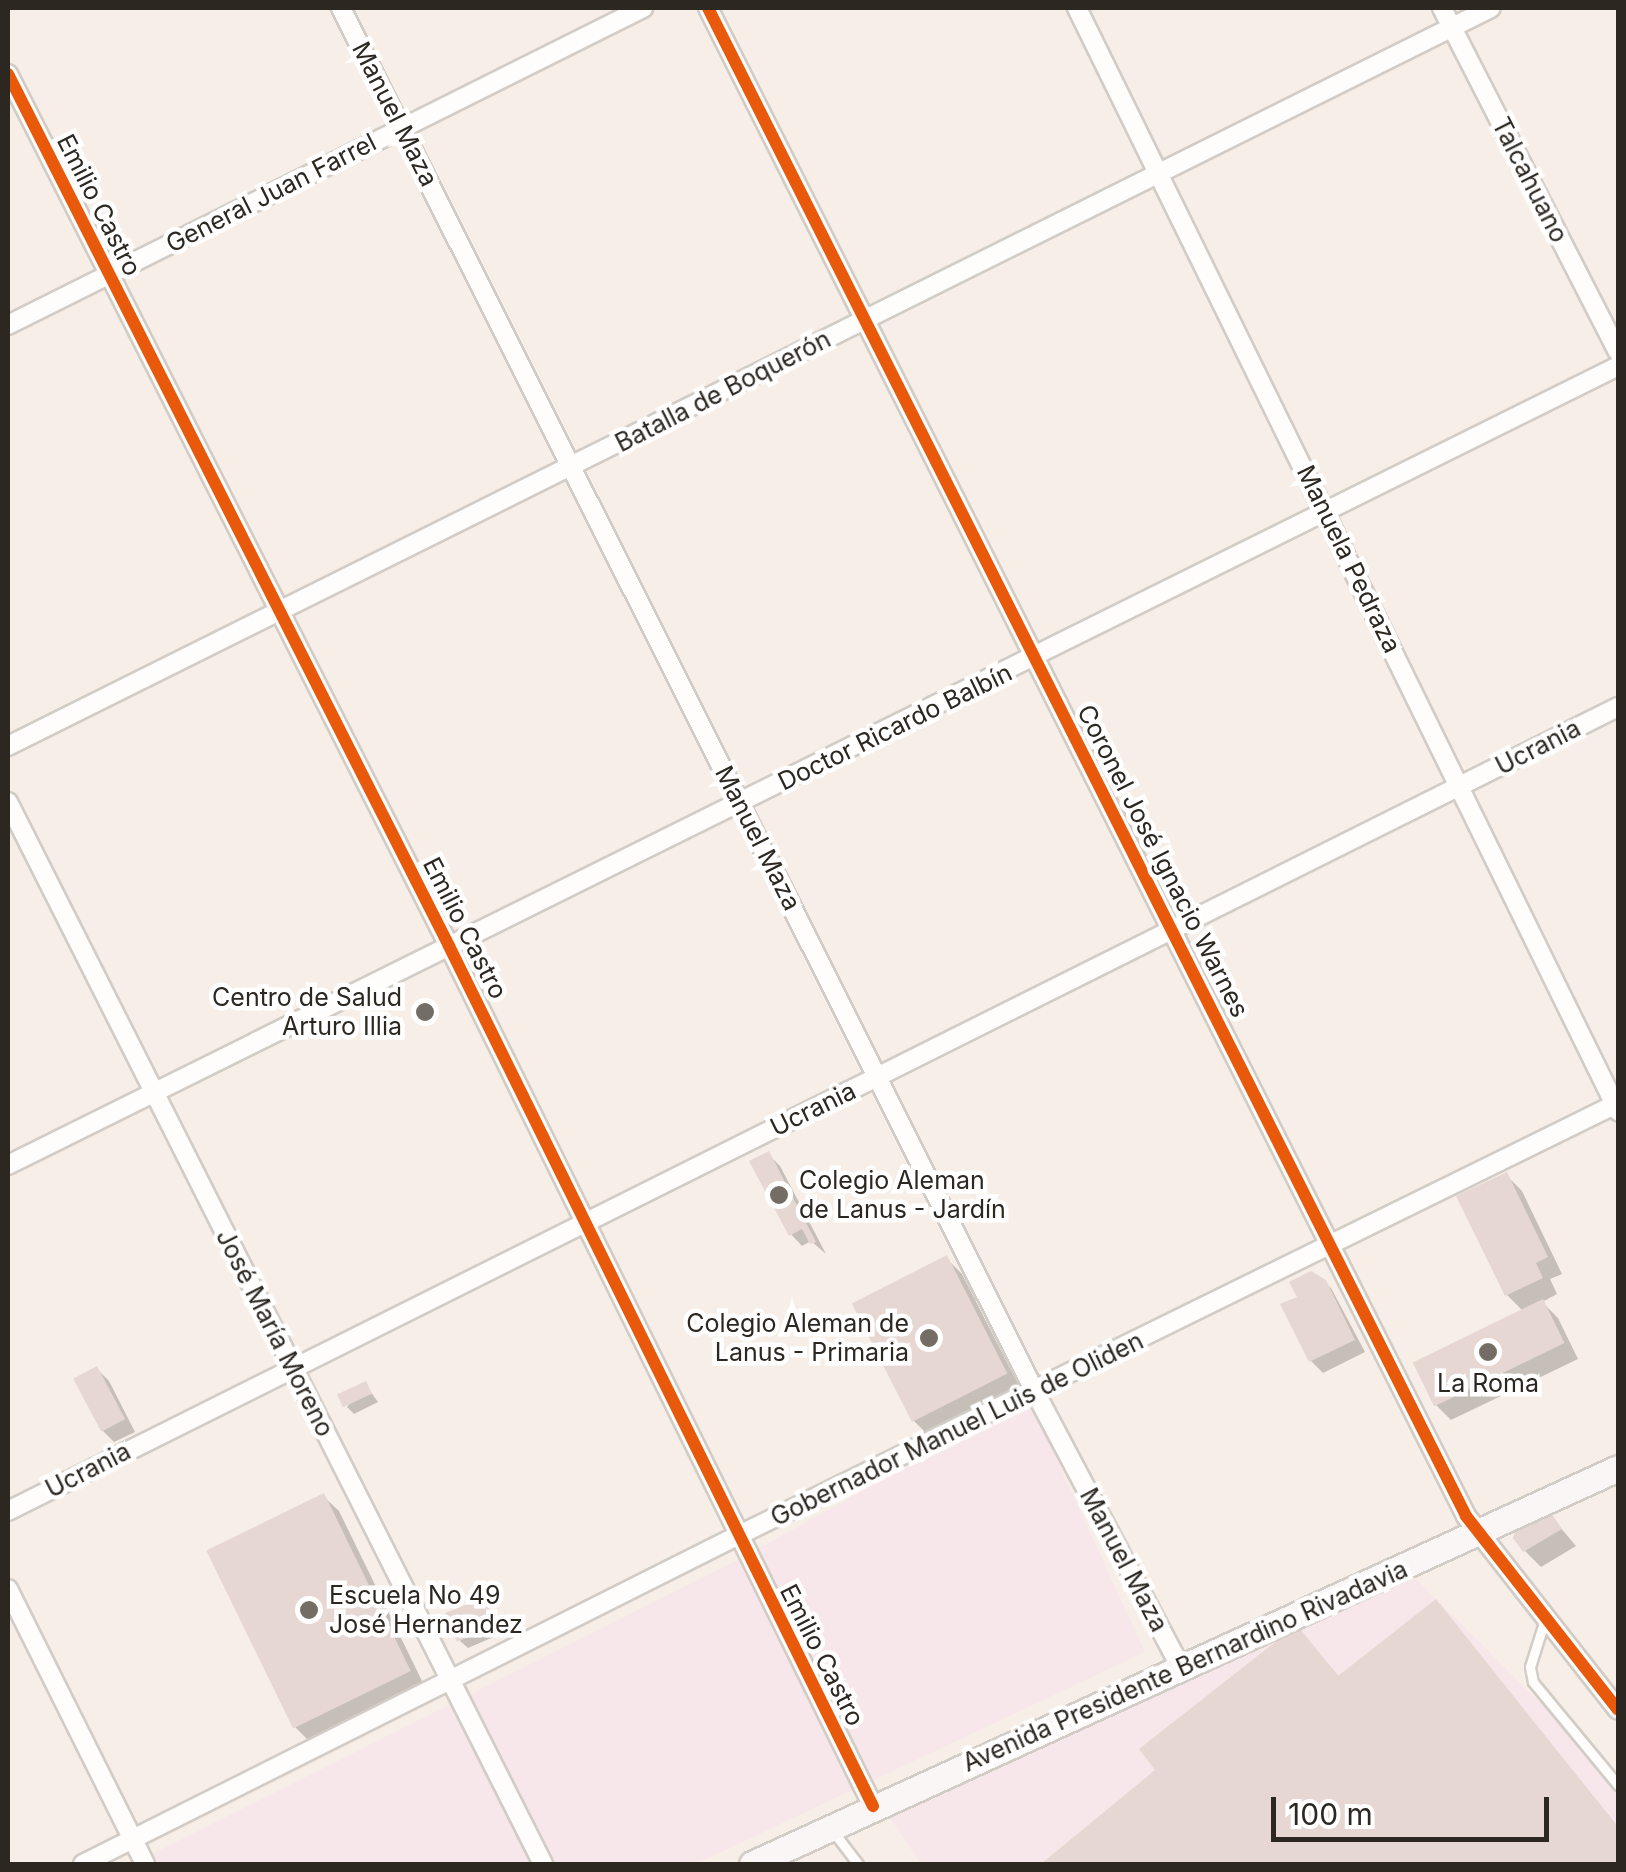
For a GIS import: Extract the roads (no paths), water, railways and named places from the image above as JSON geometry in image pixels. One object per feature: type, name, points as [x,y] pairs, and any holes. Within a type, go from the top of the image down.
[{"type":"street","name":"Manuel Maza","points":[[342,8],[1035,1392],[1180,1666]]},
{"type":"street","name":"General Juan Farrel","points":[[8,325],[643,8]]},
{"type":"street","name":"Coronel José Ignacio Warnes","points":[[708,8],[1477,1535],[1618,1710]]},
{"type":"street","name":"Manuela Pedraza","points":[[1077,8],[1617,1107]]},
{"type":"street","name":"Talcahuano","points":[[1442,8],[1618,352]]},
{"type":"street","name":"Batalla de Boquerón","points":[[8,746],[1491,8]]},
{"type":"street","name":"Emilio Castro","points":[[8,74],[449,946],[873,1806]]},
{"type":"street","name":"Doctor Ricardo Balbín","points":[[8,1165],[1618,366]]},
{"type":"street","name":"Ucrania","points":[[8,1511],[583,1220],[1618,707]]},
{"type":"street","name":"José María Moreno","points":[[8,802],[543,1864]]},
{"type":"street","name":"Gobernador Manuel Luis de Oliden","points":[[83,1864],[737,1536],[1617,1107]]},
{"type":"street","name":"Avenida Presidente Bernardino Rivadavia","points":[[752,1864],[1618,1468]]},
{"type":"street","points":[[8,1589],[145,1864]]},
{"type":"lane","points":[[1545,1619],[1530,1667],[1533,1682],[1618,1785]]},
{"type":"lane","points":[[830,1827],[858,1864]]},
{"type":"place","name":"Centro de Salud Arturo Illia","points":[[425,1012]]},
{"type":"place","name":"Colegio Aleman de Lanus - Jardín","points":[[779,1195]]},
{"type":"place","name":"Colegio Aleman de Lanus - Primaria","points":[[929,1338]]},
{"type":"place","name":"La Roma","points":[[1488,1352]]},
{"type":"place","name":"Escuela No 49 José Hernandez","points":[[309,1610]]}]
